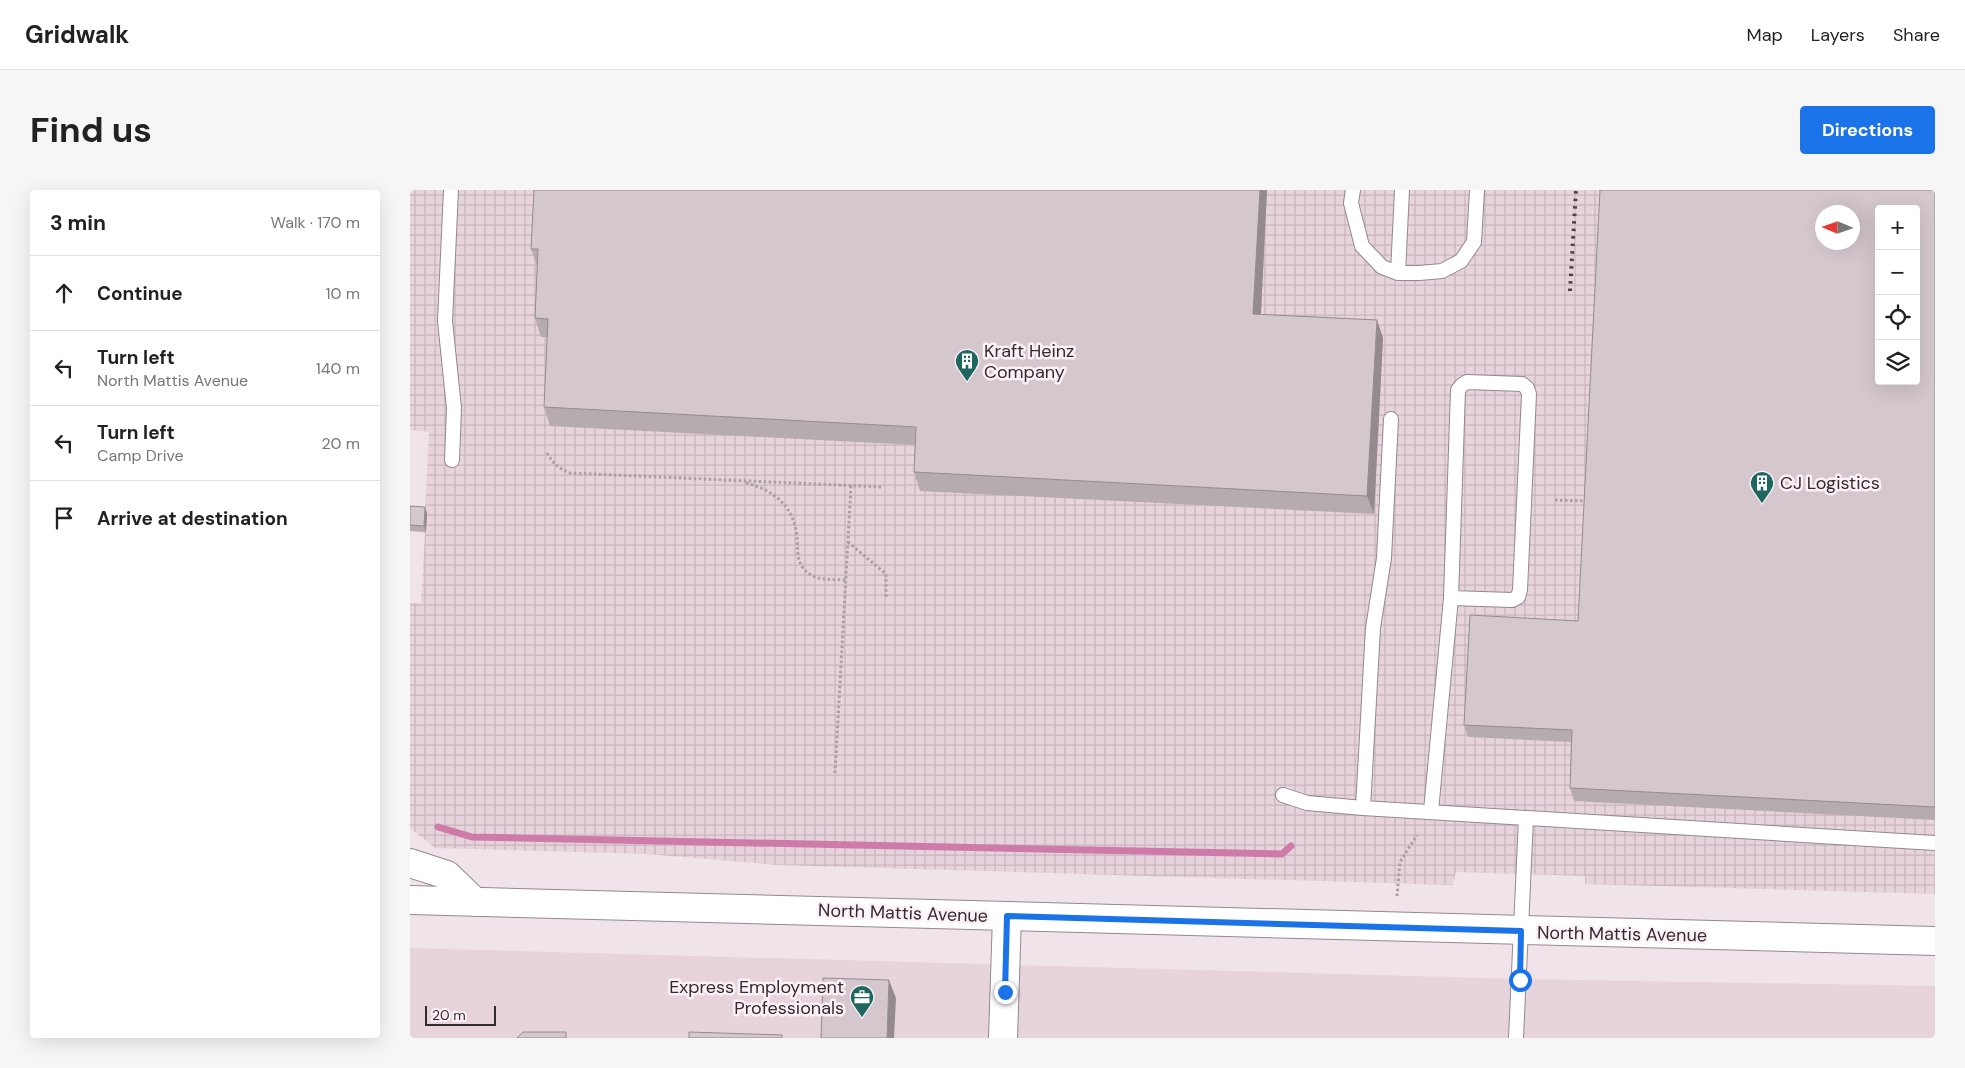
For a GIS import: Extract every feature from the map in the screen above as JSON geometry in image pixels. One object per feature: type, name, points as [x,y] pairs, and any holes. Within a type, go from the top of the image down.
[{"type":"main road","points":[[410,863],[447,875],[474,902]]},
{"type":"main road","name":"North Mattis Avenue","points":[[410,900],[1935,941]]},
{"type":"main road","points":[[1003,1038],[1007,916]]},
{"type":"lane","points":[[452,190],[445,322],[454,408],[452,460]]},
{"type":"lane","points":[[1353,190],[1351,203],[1362,246],[1382,267],[1398,273],[1442,271],[1461,261],[1474,242],[1477,190]]},
{"type":"lane","points":[[1398,273],[1402,190]]},
{"type":"lane","points":[[1431,812],[1451,598],[1458,390],[1467,382],[1522,384],[1527,388],[1529,394],[1520,590],[1518,597],[1512,600],[1451,598]]},
{"type":"lane","points":[[1363,808],[1373,628],[1384,558],[1391,420]]},
{"type":"lane","points":[[1283,795],[1307,803],[1363,808],[1935,843]]},
{"type":"lane","points":[[1516,1038],[1526,818]]},
{"type":"path","points":[[547,453],[553,463],[560,469],[570,472],[883,487]]},
{"type":"path","points":[[737,481],[770,491],[787,506],[796,529],[797,556],[804,569],[820,579],[846,580]]},
{"type":"path","points":[[835,773],[851,486]]},
{"type":"path","points":[[1555,500],[1585,501]]},
{"type":"path","points":[[848,542],[886,574],[886,599]]},
{"type":"path","points":[[1397,896],[1400,862],[1417,835]]},
{"type":"shaded area","points":[[410,190],[1935,190],[1935,894],[1585,884],[1585,876],[1456,872],[1453,885],[778,865],[647,854],[435,848],[410,828],[410,603],[421,603],[425,533],[410,531],[410,513],[425,513],[429,432],[410,430]]},
{"type":"shaded area","points":[[410,948],[1520,979],[1935,986],[1935,1038],[410,1038]]},
{"type":"building","name":"Kraft Heinz Company","points":[[534,190],[1260,190],[1253,314],[1377,320],[1367,496],[914,472],[916,427],[544,407],[548,319],[535,318],[538,249],[531,249]]},
{"type":"building","name":"CJ Logistics","points":[[1600,190],[1935,190],[1935,807],[1570,788],[1572,730],[1464,725],[1470,615],[1578,621]]},
{"type":"building","points":[[410,506],[425,507],[424,526],[410,525]]},
{"type":"building","name":"Express Employment Professionals","points":[[823,978],[889,980],[887,1038],[821,1038]]},
{"type":"building","points":[[523,1032],[566,1032],[566,1038],[517,1038]]},
{"type":"building","points":[[689,1032],[782,1035],[782,1038],[689,1038]]},
{"type":"waterway","points":[[438,827],[472,837],[1282,854],[1291,846]]},
{"type":"railway","points":[[1570,291],[1576,190]]},
{"type":"place","name":"Kraft Heinz Company","points":[[967,382]]},
{"type":"place","name":"CJ Logistics","points":[[1762,504]]},
{"type":"place","name":"Express Employment Professionals","points":[[862,1018]]},
{"type":"route","points":[[1005,992],[1007,916],[1521,931],[1520,980]]}]
